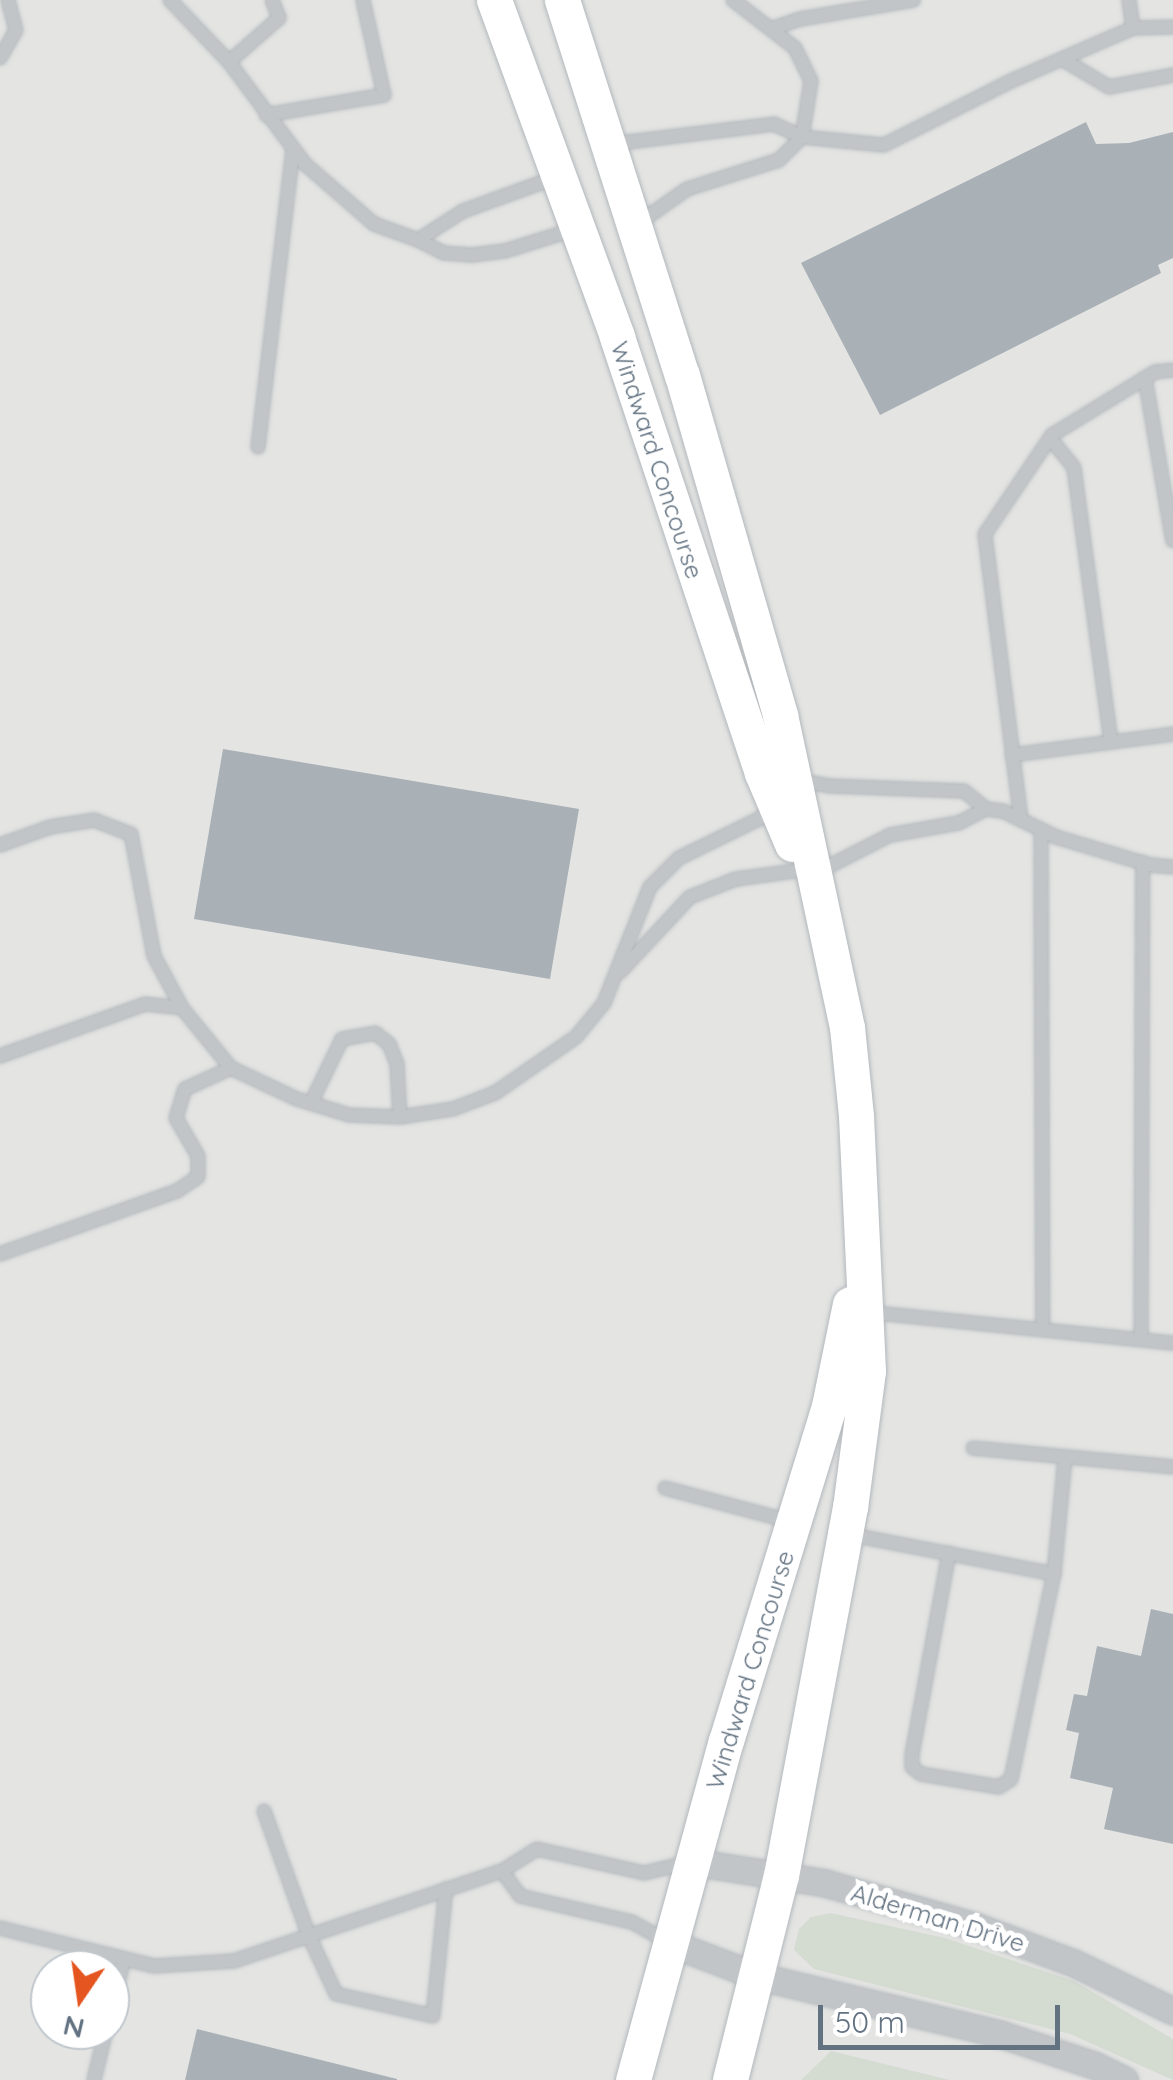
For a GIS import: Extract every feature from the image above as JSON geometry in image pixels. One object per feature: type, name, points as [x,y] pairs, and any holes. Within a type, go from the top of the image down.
[{"type":"street","name":"Windward Concourse","points":[[494,0],[786,794]]},
{"type":"street","name":"Windward Concourse","points":[[562,0],[704,450],[786,794],[824,918],[847,1027],[856,1116],[868,1371],[845,1533],[781,1875],[730,2080]]},
{"type":"street","name":"Windward Concourse","points":[[633,2080],[692,1862],[829,1406],[860,1259]]},
{"type":"street","name":"Alderman Drive","points":[[692,1862],[825,1883],[975,1926],[1074,1964],[1173,2011]]},
{"type":"street","points":[[670,1943],[757,1976],[1000,2034],[1094,2064],[1125,2080]]},
{"type":"lane","points":[[0,58],[16,30],[10,3],[25,0]]},
{"type":"lane","points":[[170,0],[229,62],[293,149],[374,224],[444,254],[472,255],[505,251],[576,229]]},
{"type":"lane","points":[[229,62],[278,18],[272,0]]},
{"type":"lane","points":[[266,115],[384,95],[363,0]]},
{"type":"lane","points":[[634,226],[688,189],[778,160],[802,137],[810,81],[795,48],[733,0]]},
{"type":"lane","points":[[771,29],[800,19],[914,0]]},
{"type":"lane","points":[[1129,0],[1134,28]]},
{"type":"lane","points":[[608,144],[774,124],[802,137],[884,145],[1134,28],[1173,27]]},
{"type":"lane","points":[[1062,59],[1109,87],[1173,74]]},
{"type":"lane","points":[[258,447],[293,149]]},
{"type":"lane","points":[[418,240],[463,211],[557,178]]},
{"type":"lane","points":[[1021,820],[985,534],[1050,438],[1145,378],[1173,370]]},
{"type":"lane","points":[[1145,378],[1173,541]]},
{"type":"lane","points":[[1050,438],[1074,468],[1111,742]]},
{"type":"lane","points":[[1012,755],[1173,734]]},
{"type":"lane","points":[[0,845],[50,826],[94,820],[131,834],[154,956],[182,1008],[231,1068],[349,1115],[400,1116],[453,1109],[495,1094],[542,1064],[586,1026],[604,1003],[650,887],[679,858],[786,794],[830,786],[964,791],[986,809],[1041,830],[1142,862],[1173,867]]},
{"type":"lane","points":[[615,977],[690,897],[736,879],[808,872],[890,835],[958,822],[986,809]]},
{"type":"lane","points":[[1041,830],[1044,1330]]},
{"type":"lane","points":[[1141,1340],[1142,862]]},
{"type":"lane","points":[[0,1056],[145,1004],[182,1008]]},
{"type":"lane","points":[[311,1103],[342,1039],[375,1033],[389,1044],[397,1064],[400,1116]]},
{"type":"lane","points":[[0,1254],[177,1191],[198,1177],[198,1156],[176,1118],[185,1088],[231,1068]]},
{"type":"lane","points":[[863,1312],[1173,1343]]},
{"type":"lane","points":[[973,1448],[1173,1466]]},
{"type":"lane","points":[[949,1554],[912,1768],[920,1774],[999,1787],[1011,1779],[1054,1574],[1065,1457]]},
{"type":"lane","points":[[665,1488],[795,1522]]},
{"type":"lane","points":[[845,1533],[1054,1574]]},
{"type":"lane","points":[[264,1811],[309,1936],[336,1994],[432,2016],[446,1890]]},
{"type":"lane","points":[[130,1960],[154,1966],[234,1961],[502,1871],[537,1849],[644,1873],[692,1862]]},
{"type":"lane","points":[[502,1871],[520,1896],[632,1922],[670,1943]]},
{"type":"lane","points":[[0,1928],[88,1950]]},
{"type":"lane","points":[[94,2080],[101,2050]]},
{"type":"shaded area","points":[[0,0],[1173,0],[1173,2080],[0,2080]]},
{"type":"shaded area","points":[[831,1913],[945,1938],[1074,1981],[1173,2039],[1173,2080],[1070,2034],[814,1969],[794,1950],[799,1929],[811,1917]]},
{"type":"shaded area","points":[[831,2051],[950,2080],[801,2080]]},
{"type":"building","points":[[1086,122],[1096,144],[1129,143],[1173,132],[1173,258],[1158,265],[1161,273],[880,415],[801,263]]},
{"type":"building","points":[[223,749],[579,809],[550,979],[194,919]]},
{"type":"building","points":[[1151,1609],[1173,1614],[1173,1844],[1104,1829],[1113,1788],[1070,1778],[1079,1733],[1066,1730],[1074,1694],[1087,1696],[1097,1646],[1141,1656]]},
{"type":"building","points":[[197,2029],[397,2079],[397,2080],[185,2080]]}]
